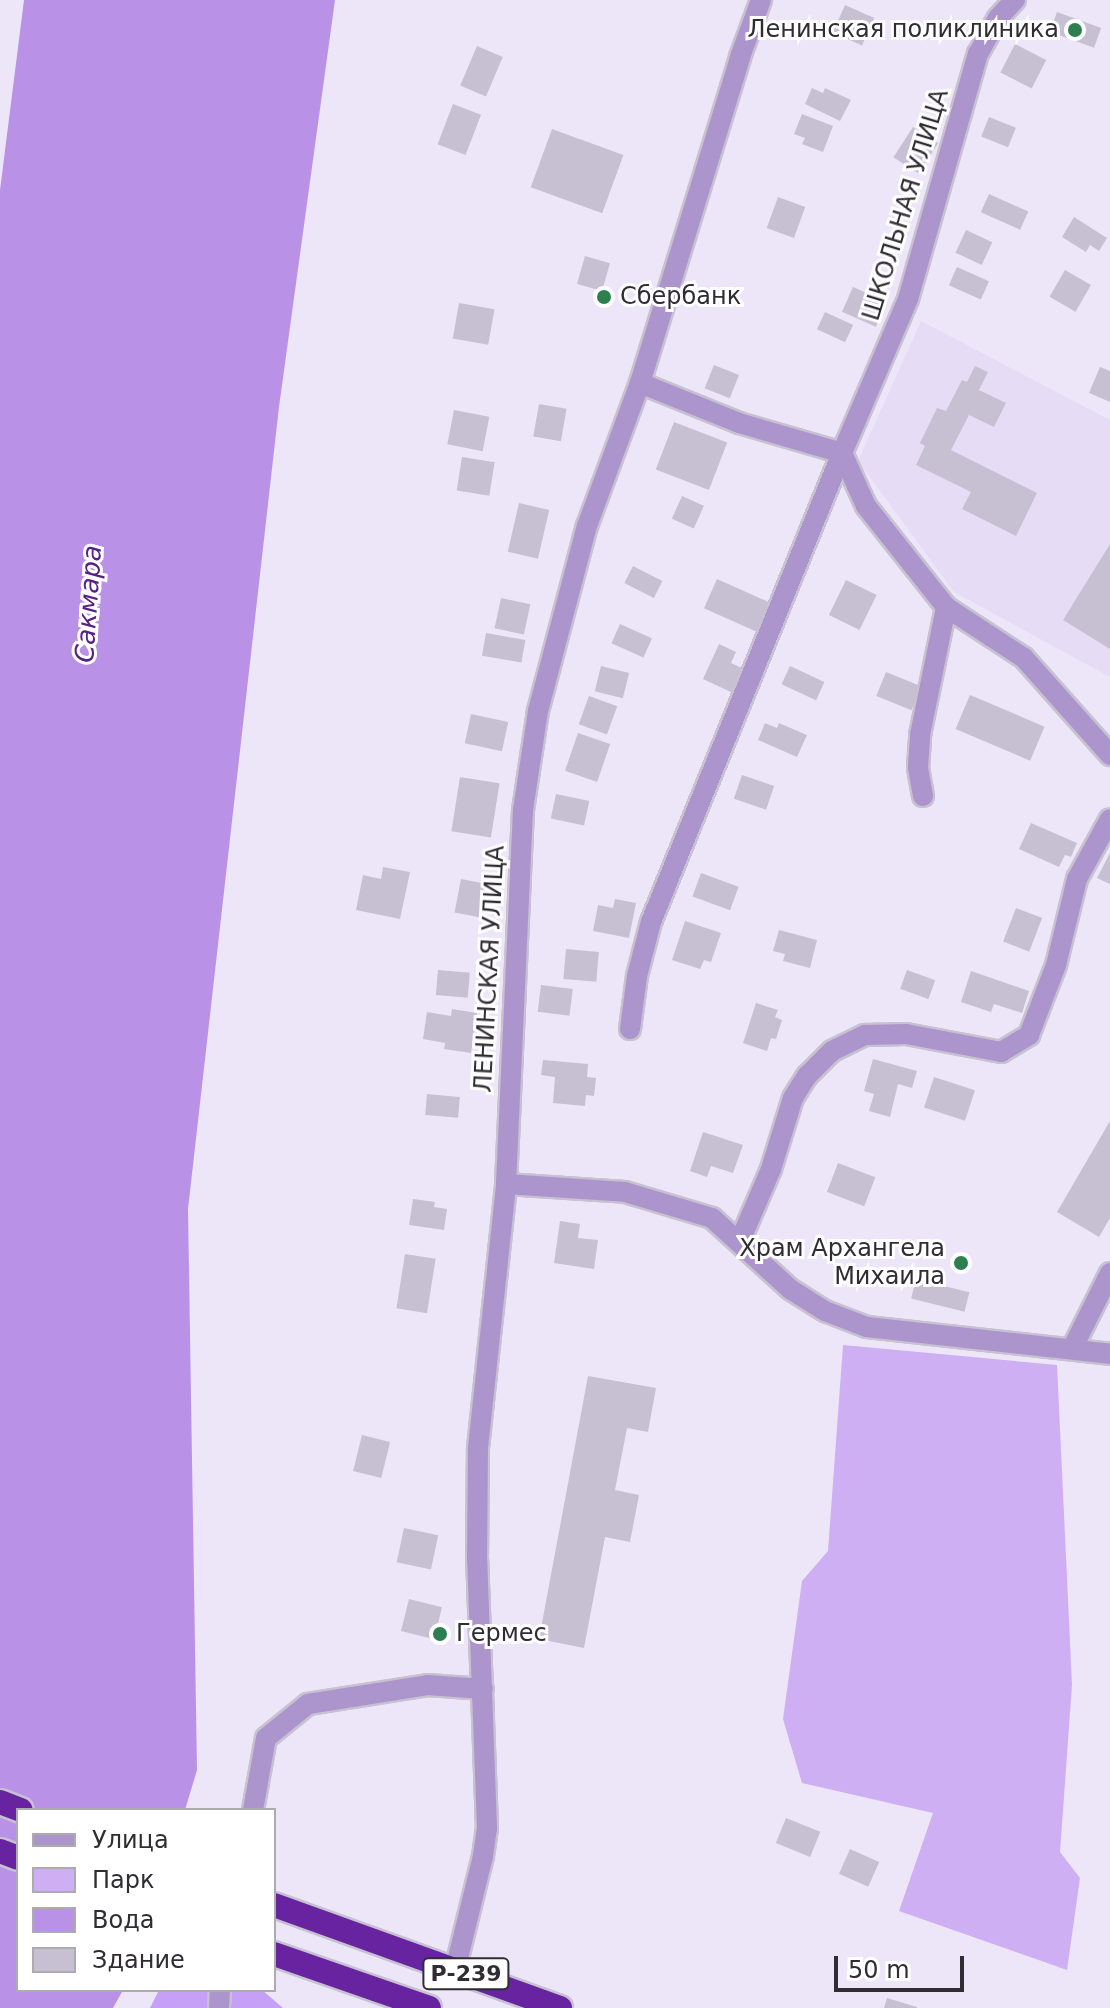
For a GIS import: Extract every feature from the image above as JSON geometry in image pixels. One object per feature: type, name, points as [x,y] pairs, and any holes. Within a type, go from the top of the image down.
[{"type":"highway","name":"Р-239","points":[[276,1906],[560,2008]]},
{"type":"highway","name":"Р-239","points":[[276,1955],[429,2008]]},
{"type":"street","name":"ЛЕНИНСКАЯ УЛИЦА","points":[[455,1970],[487,1828],[477,1560],[478,1448],[506,1184],[523,810],[538,711],[587,526],[640,383],[740,57],[761,0]]},
{"type":"street","name":"ШКОЛЬНАЯ УЛИЦА","points":[[630,1029],[637,976],[651,922],[908,299],[978,54],[998,18],[1015,0]]},
{"type":"street","points":[[640,383],[739,423],[842,453],[866,506],[946,607],[1024,658],[1110,755]]},
{"type":"street","points":[[923,796],[918,767],[920,735],[946,607]]},
{"type":"street","points":[[740,1241],[771,1169],[793,1098],[807,1076],[832,1051],[865,1035],[906,1034],[1001,1052],[1029,1035],[1056,965],[1077,879],[1110,819]]},
{"type":"street","points":[[506,1184],[625,1192],[712,1218],[790,1289],[825,1311],[867,1327],[1110,1354]]},
{"type":"street","points":[[1072,1349],[1110,1273]]},
{"type":"street","points":[[253,1808],[266,1738],[308,1704],[428,1685],[483,1689]]},
{"type":"shaded area","points":[[921,321],[1110,420],[1110,677],[954,592],[858,461]]},
{"type":"shaded area","points":[[158,1992],[264,1992],[283,2008],[150,2008]]},
{"type":"green space","points":[[843,1345],[1057,1365],[1072,1685],[1060,1852],[1080,1878],[1067,1970],[899,1911],[933,1813],[802,1783],[783,1719],[802,1581],[828,1551]]},
{"type":"water","name":"Сакмара","points":[[24,0],[335,0],[279,407],[188,1209],[197,1770],[186,1808],[16,1808],[16,1992],[122,1992],[113,2008],[0,2008],[0,190]]},
{"type":"building","points":[[845,5],[874,18],[862,45],[833,32]]},
{"type":"building","name":"Ленинская поликлиника","points":[[1057,12],[1101,28],[1094,48],[1050,32]]},
{"type":"building","points":[[1015,44],[1046,60],[1032,88],[1000,73]]},
{"type":"building","points":[[477,46],[503,57],[486,97],[460,86]]},
{"type":"building","points":[[812,88],[823,93],[825,88],[851,100],[840,121],[805,104]]},
{"type":"building","points":[[453,104],[481,115],[466,155],[438,144]]},
{"type":"building","points":[[802,114],[833,126],[823,152],[802,144],[805,138],[794,134]]},
{"type":"building","points":[[989,117],[1016,128],[1008,147],[981,136]]},
{"type":"building","points":[[913,127],[938,143],[919,174],[893,157]]},
{"type":"building","points":[[552,129],[623,155],[602,213],[531,187]]},
{"type":"building","points":[[989,194],[1028,211],[1020,230],[981,212]]},
{"type":"building","points":[[778,197],[805,207],[794,238],[767,228]]},
{"type":"building","points":[[1074,217],[1107,238],[1099,251],[1090,245],[1086,252],[1062,237]]},
{"type":"building","points":[[966,230],[992,242],[982,265],[955,253]]},
{"type":"building","points":[[585,256],[610,263],[602,291],[577,284]]},
{"type":"building","points":[[957,267],[989,281],[981,300],[949,285]]},
{"type":"building","points":[[1065,270],[1091,285],[1075,312],[1050,297]]},
{"type":"building","points":[[853,287],[887,302],[876,327],[842,312]]},
{"type":"building","points":[[459,303],[494,309],[488,345],[453,338]]},
{"type":"building","points":[[825,312],[853,325],[845,342],[817,329]]},
{"type":"building","points":[[714,365],[739,375],[730,398],[705,388]]},
{"type":"building","points":[[975,366],[988,372],[979,390],[1006,403],[994,427],[969,415],[951,450],[1037,493],[1016,536],[962,509],[971,492],[916,465],[925,446],[920,443],[937,408],[946,411],[962,380],[967,382]]},
{"type":"building","points":[[1100,367],[1110,371],[1110,402],[1089,393]]},
{"type":"building","points":[[539,404],[567,409],[561,441],[533,436]]},
{"type":"building","points":[[454,410],[489,417],[483,451],[447,444]]},
{"type":"building","points":[[674,422],[727,442],[709,490],[656,470]]},
{"type":"building","points":[[462,457],[495,462],[489,496],[457,491]]},
{"type":"building","points":[[682,496],[704,506],[694,529],[672,519]]},
{"type":"building","points":[[519,503],[549,510],[538,559],[508,552]]},
{"type":"building","points":[[1110,544],[1110,649],[1063,620]]},
{"type":"building","points":[[633,566],[662,581],[654,598],[624,583]]},
{"type":"building","points":[[717,579],[772,603],[759,633],[704,608]]},
{"type":"building","points":[[846,580],[877,595],[859,630],[829,615]]},
{"type":"building","points":[[501,598],[530,604],[524,635],[495,628]]},
{"type":"building","points":[[620,624],[652,638],[643,657],[611,643]]},
{"type":"building","points":[[486,633],[525,640],[521,663],[482,656]]},
{"type":"building","points":[[719,644],[736,652],[731,663],[746,670],[735,694],[703,679]]},
{"type":"building","points":[[601,666],[629,673],[623,698],[595,691]]},
{"type":"building","points":[[790,666],[824,682],[816,700],[782,684]]},
{"type":"building","points":[[886,672],[921,686],[911,710],[876,696]]},
{"type":"building","points":[[970,695],[1045,727],[1030,761],[956,729]]},
{"type":"building","points":[[589,696],[617,706],[607,734],[579,724]]},
{"type":"building","points":[[471,714],[508,722],[502,751],[465,743]]},
{"type":"building","points":[[765,723],[777,728],[779,723],[807,735],[797,757],[758,740]]},
{"type":"building","points":[[578,733],[610,744],[597,782],[565,771]]},
{"type":"building","points":[[742,775],[774,786],[766,810],[734,799]]},
{"type":"building","points":[[460,777],[500,783],[491,838],[451,831]]},
{"type":"building","points":[[556,794],[589,801],[584,826],[551,818]]},
{"type":"building","points":[[1031,823],[1077,843],[1071,857],[1065,855],[1059,867],[1019,849]]},
{"type":"building","points":[[1110,853],[1110,884],[1097,878]]},
{"type":"building","points":[[383,867],[410,872],[400,919],[356,910],[363,875],[381,879]]},
{"type":"building","points":[[701,873],[739,887],[730,910],[692,896]]},
{"type":"building","points":[[461,879],[486,884],[479,917],[455,912]]},
{"type":"building","points":[[615,899],[636,903],[629,938],[593,931],[598,905],[613,908]]},
{"type":"building","points":[[1016,908],[1042,918],[1029,952],[1003,942]]},
{"type":"building","points":[[685,921],[721,933],[711,962],[704,960],[700,969],[672,960]]},
{"type":"building","points":[[779,930],[817,940],[810,968],[783,961],[785,954],[773,951]]},
{"type":"building","points":[[566,949],[599,952],[596,982],[563,979]]},
{"type":"building","points":[[438,970],[470,973],[468,998],[436,995]]},
{"type":"building","points":[[907,970],[935,980],[928,999],[900,989]]},
{"type":"building","points":[[971,971],[1029,991],[1022,1013],[994,1004],[991,1012],[961,1002]]},
{"type":"building","points":[[541,985],[573,989],[569,1016],[538,1012]]},
{"type":"building","points":[[756,1003],[778,1010],[775,1017],[782,1020],[776,1039],[771,1038],[767,1051],[743,1043]]},
{"type":"building","points":[[452,1009],[477,1013],[471,1053],[444,1049],[445,1043],[423,1039],[427,1012],[451,1016]]},
{"type":"building","points":[[873,1059],[917,1071],[912,1088],[898,1084],[890,1117],[869,1111],[874,1094],[864,1091]]},
{"type":"building","points":[[543,1060],[588,1064],[587,1077],[596,1078],[594,1096],[586,1095],[585,1106],[553,1103],[555,1077],[541,1075]]},
{"type":"building","points":[[934,1077],[975,1090],[965,1121],[924,1107]]},
{"type":"building","points":[[427,1094],[460,1097],[458,1118],[425,1115]]},
{"type":"building","points":[[1110,1121],[1110,1218],[1099,1237],[1057,1212]]},
{"type":"building","points":[[703,1132],[743,1145],[733,1173],[711,1166],[707,1177],[690,1171]]},
{"type":"building","points":[[838,1163],[875,1177],[864,1206],[827,1192]]},
{"type":"building","points":[[413,1199],[435,1202],[434,1207],[447,1209],[444,1230],[409,1225]]},
{"type":"building","points":[[560,1221],[580,1224],[578,1238],[598,1240],[594,1269],[554,1263]]},
{"type":"building","points":[[405,1254],[436,1259],[427,1313],[396,1308]]},
{"type":"building","points":[[916,1279],[969,1292],[965,1312],[911,1298]]},
{"type":"building","points":[[588,1376],[656,1388],[648,1432],[627,1428],[615,1490],[639,1495],[630,1542],[605,1537],[584,1648],[539,1639]]},
{"type":"building","points":[[362,1435],[390,1442],[381,1478],[353,1471]]},
{"type":"building","points":[[404,1528],[438,1535],[431,1570],[397,1562]]},
{"type":"building","points":[[409,1599],[442,1607],[434,1639],[401,1631]]},
{"type":"building","points":[[786,1818],[820,1832],[810,1857],[776,1843]]},
{"type":"building","points":[[850,1849],[879,1862],[868,1887],[839,1874]]},
{"type":"building","points":[[887,1998],[917,2007],[917,2008],[884,2008]]},
{"type":"place","name":"Ленинская поликлиника","points":[[1075,30]]},
{"type":"place","name":"Сбербанк","points":[[604,297]]},
{"type":"place","name":"Храм Архангела Михаила","points":[[961,1263]]},
{"type":"place","name":"Гермес","points":[[440,1634]]}]
